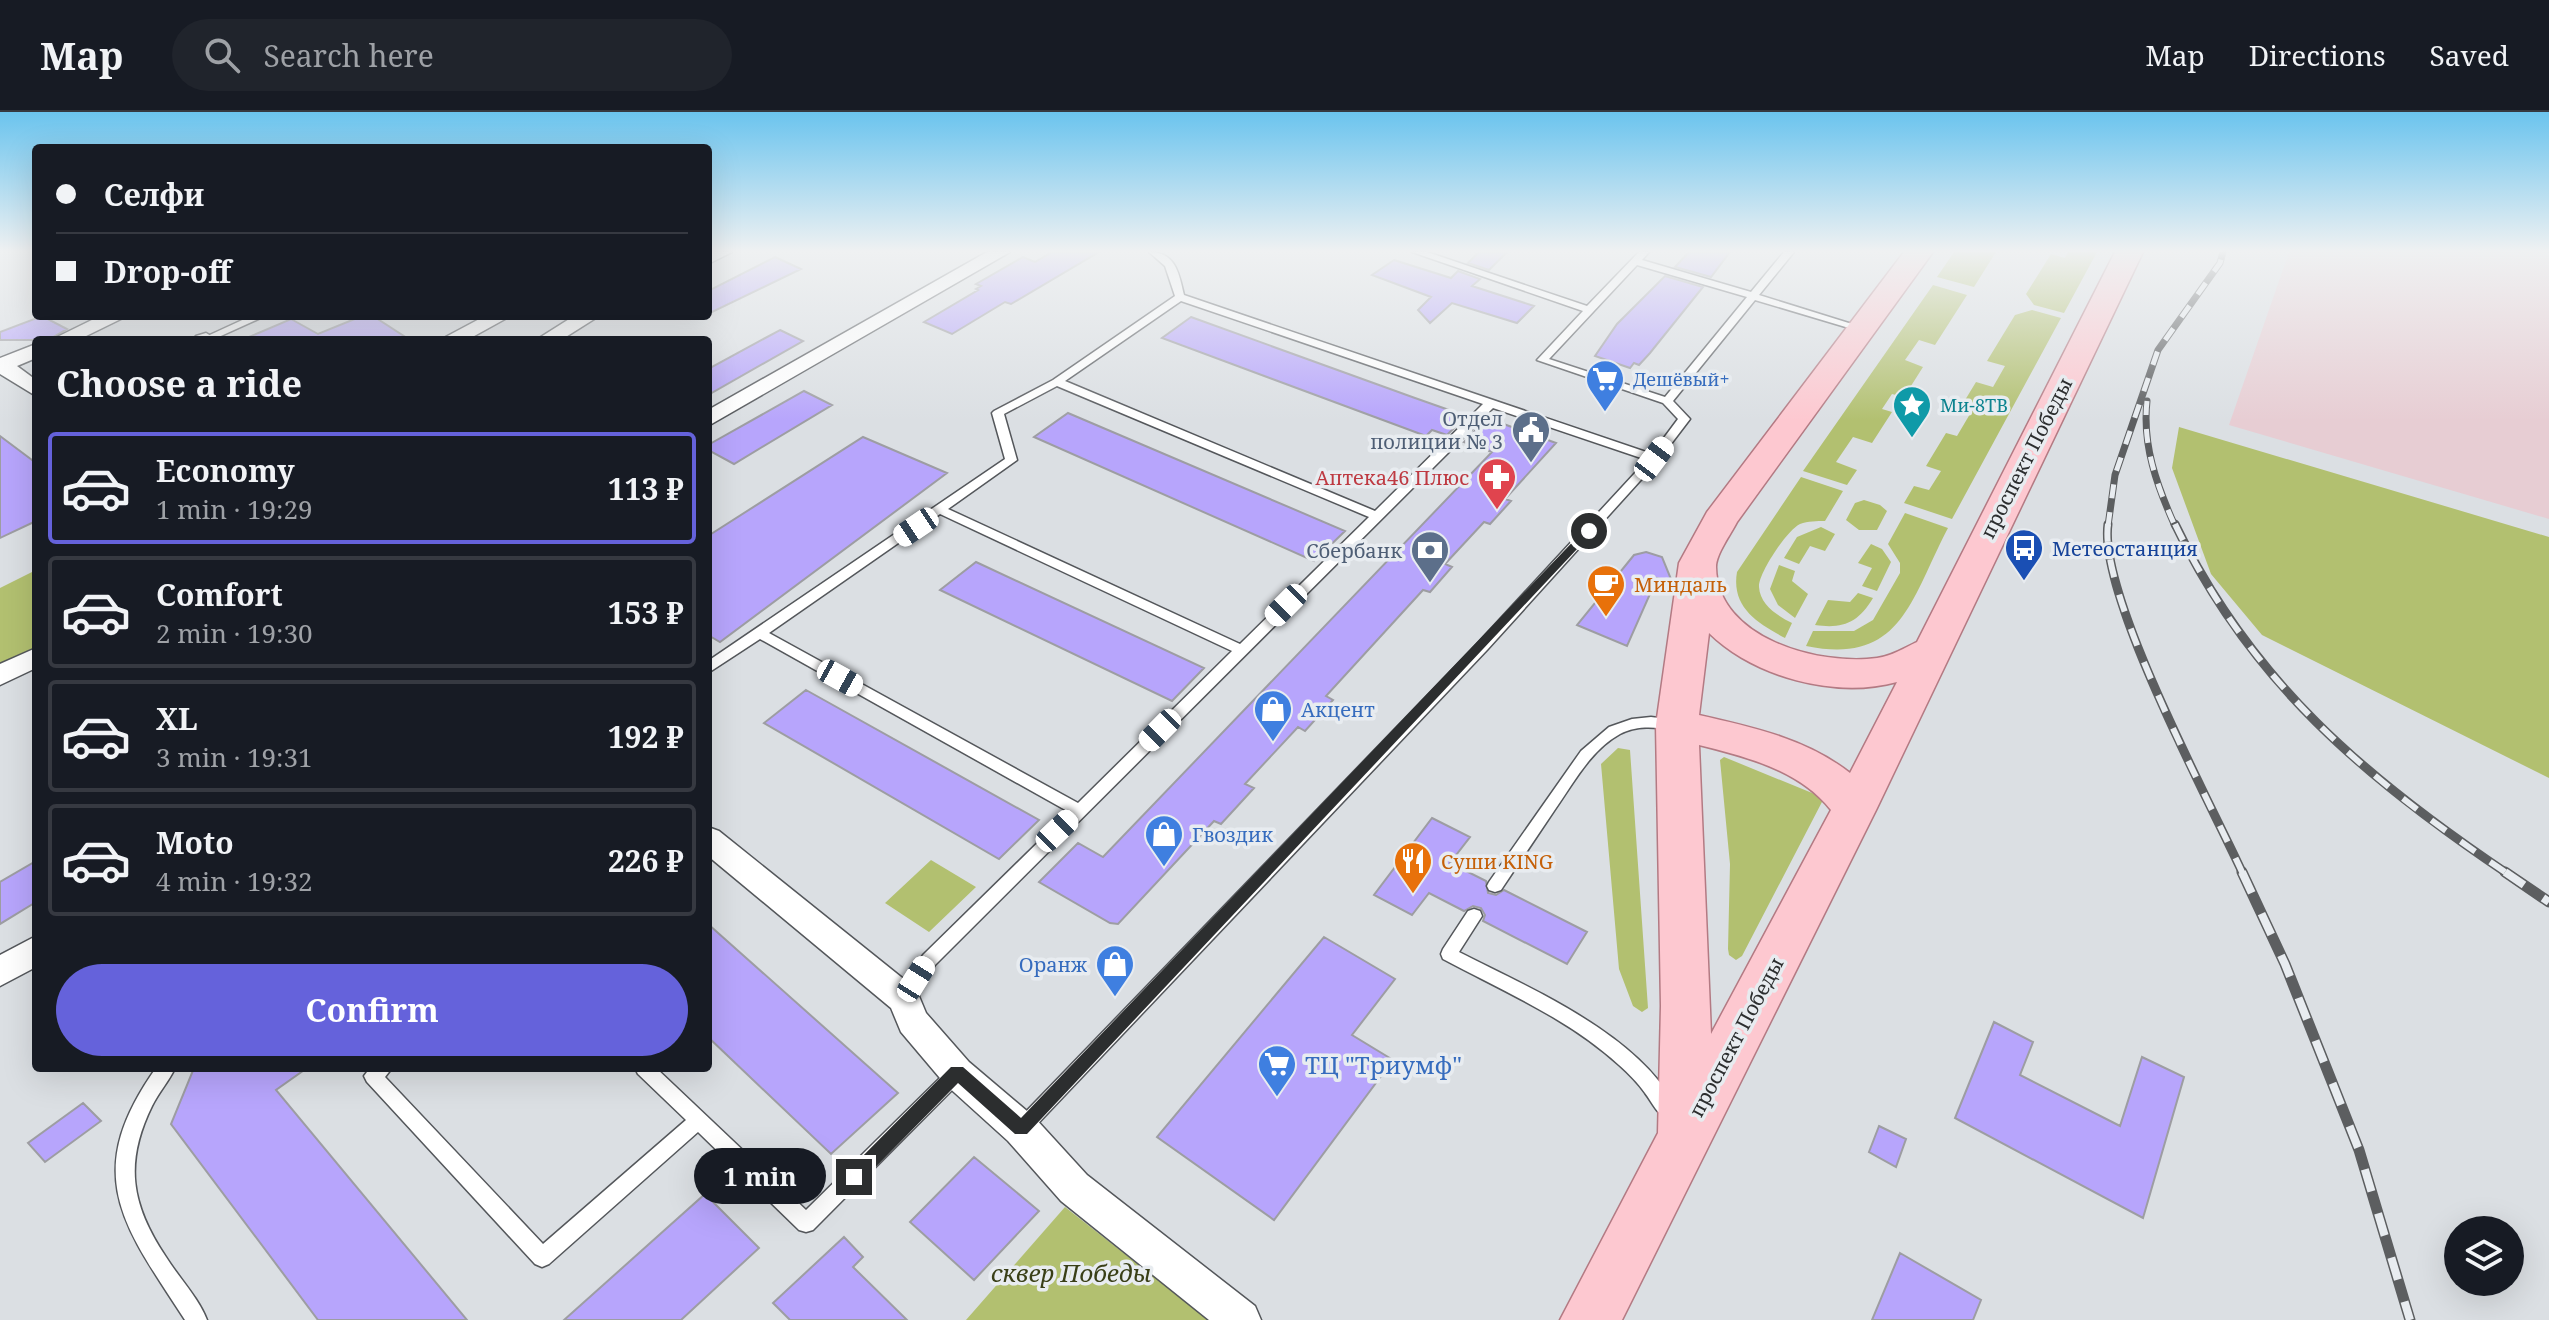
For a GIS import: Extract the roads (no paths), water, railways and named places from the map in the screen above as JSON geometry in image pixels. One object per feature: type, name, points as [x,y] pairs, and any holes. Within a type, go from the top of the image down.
[{"type":"main road","name":"проспект Победы","points":[[1683,1137],[1686,1006],[1677,725],[1698,563],[1720,520],[1878,308]]},
{"type":"main road","name":"проспект Победы","points":[[1683,1137],[1855,808],[1929,652],[2101,308]]},
{"type":"main road","points":[[1698,563],[1698,585],[1709,608],[1730,631],[1759,651],[1796,665],[1834,673],[1872,673],[1905,666],[1929,652]]},
{"type":"main road","points":[[1677,725],[1733,739],[1806,766],[1831,778],[1855,808]]},
{"type":"main road","points":[[1590,1320],[1683,1137]]},
{"type":"street","points":[[712,417],[902,308]]},
{"type":"street","points":[[70,336],[108,320]]},
{"type":"street","points":[[459,336],[494,320]]},
{"type":"street","points":[[553,336],[582,320]]},
{"type":"street","points":[[32,352],[3,369],[32,387]]},
{"type":"street","points":[[0,675],[32,659]]},
{"type":"street","points":[[712,842],[904,999],[913,1022],[957,1073],[1021,1129],[1074,1188],[1241,1320]]},
{"type":"street","points":[[0,972],[32,952]]},
{"type":"lane","points":[[712,665],[1011,460],[998,413],[1057,382],[1164,308]]},
{"type":"lane","points":[[1214,308],[1654,459]]},
{"type":"lane","points":[[1021,1129],[1482,647],[1654,459],[1684,419],[1667,401],[1542,360],[1589,310],[1584,308]]},
{"type":"lane","points":[[1667,401],[1744,308]]},
{"type":"lane","points":[[1790,308],[1863,329]]},
{"type":"lane","points":[[212,336],[250,320]]},
{"type":"lane","points":[[1057,382],[1377,516]]},
{"type":"lane","points":[[904,999],[929,960],[1492,402]]},
{"type":"lane","points":[[941,510],[1241,650]]},
{"type":"lane","points":[[761,634],[1078,810]]},
{"type":"lane","points":[[1495,886],[1578,759],[1599,740],[1624,727],[1655,720],[1677,725]]},
{"type":"lane","points":[[1474,916],[1449,954],[1606,1044],[1661,1098],[1683,1137]]},
{"type":"lane","points":[[163,1072],[144,1102],[130,1134],[125,1193],[144,1236],[197,1320]]},
{"type":"lane","points":[[378,1072],[373,1076],[542,1257],[699,1120]]},
{"type":"lane","points":[[648,1072],[806,1223],[957,1073]]},
{"type":"railway","points":[[2108,525],[2115,475],[2158,350],[2188,308]]},
{"type":"railway","points":[[2147,401],[2147,433],[2152,465],[2175,526]]},
{"type":"railway","points":[[2175,524],[2205,580],[2239,631],[2316,722],[2406,801],[2508,874]]},
{"type":"railway","points":[[2108,525],[2110,556],[2120,598],[2138,647],[2243,874]]},
{"type":"railway","points":[[2242,872],[2285,964],[2359,1150],[2410,1320]]},
{"type":"railway","points":[[2505,872],[2549,902]]},
{"type":"place","name":"Дешёвый+","points":[[1605,413]]},
{"type":"place","name":"Ми-8ТВ","points":[[1912,439]]},
{"type":"place","name":"Отдел полиции № 3","points":[[1531,464]]},
{"type":"place","name":"Аптека46 Плюс","points":[[1497,511]]},
{"type":"place","name":"Метеостанция","points":[[2024,582]]},
{"type":"place","name":"Сбербанк","points":[[1430,584]]},
{"type":"place","name":"Миндаль","points":[[1606,618]]},
{"type":"place","name":"Акцент","points":[[1273,743]]},
{"type":"place","name":"Гвоздик","points":[[1164,868]]},
{"type":"place","name":"Суши KING","points":[[1413,895]]},
{"type":"place","name":"Оранж","points":[[1115,998]]},
{"type":"place","name":"ТЦ \"Триумф\"","points":[[1277,1098]]},
{"type":"park label","name":"сквер Победы","points":[[1071,1272]]}]
